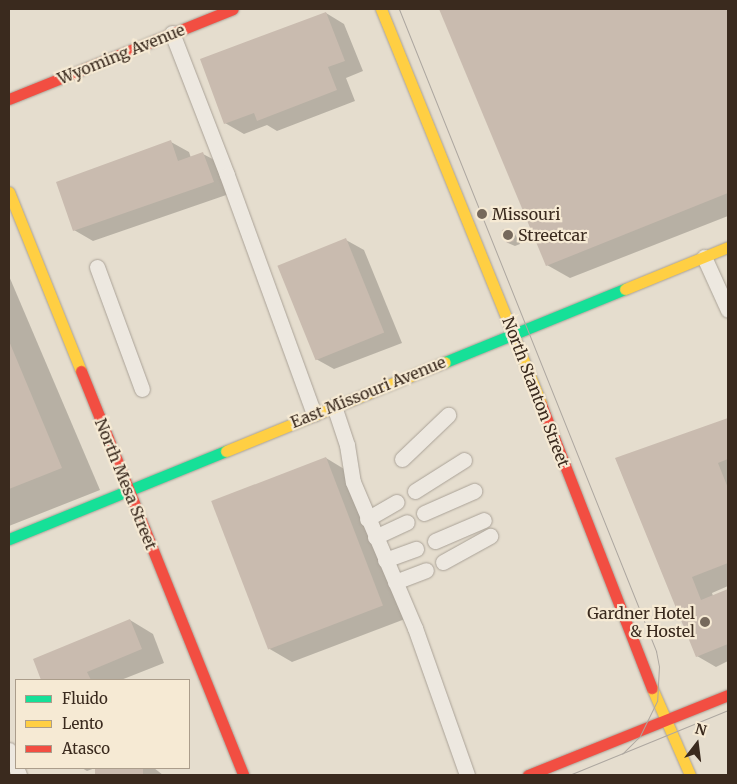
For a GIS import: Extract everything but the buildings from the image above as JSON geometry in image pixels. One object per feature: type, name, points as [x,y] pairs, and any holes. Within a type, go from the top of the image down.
[{"type":"main road","name":"Wyoming Avenue","points":[[9,99],[233,9]]},
{"type":"main road","name":"North Stanton Street","points":[[381,9],[513,333],[665,720],[690,775]]},
{"type":"main road","name":"North Mesa Street","points":[[9,192],[243,775]]},
{"type":"main road","name":"East Missouri Avenue","points":[[9,539],[513,333],[728,248]]},
{"type":"main road","points":[[528,775],[728,695]]},
{"type":"lane","points":[[172,33],[227,175],[314,414]]},
{"type":"lane","points":[[704,257],[728,310]]},
{"type":"lane","points":[[97,267],[142,389]]},
{"type":"lane","points":[[334,406],[347,445],[353,482],[367,519],[415,628],[467,775]]},
{"type":"lane","points":[[402,459],[448,415]]},
{"type":"lane","points":[[415,491],[464,460]]},
{"type":"lane","points":[[424,513],[474,490]]},
{"type":"lane","points":[[367,519],[397,502]]},
{"type":"lane","points":[[435,541],[484,520]]},
{"type":"lane","points":[[375,537],[407,522]]},
{"type":"lane","points":[[443,562],[490,536]]},
{"type":"lane","points":[[385,560],[416,548]]},
{"type":"lane","points":[[395,582],[426,570]]},
{"type":"lane","points":[[9,750],[15,767]]},
{"type":"tram line","points":[[399,9],[656,651],[659,666],[657,701],[640,736],[622,754]]},
{"type":"tram line","points":[[569,775],[728,710]]},
{"type":"traffic: fast","points":[[445,362],[625,289]]},
{"type":"traffic: fast","points":[[9,539],[226,451]]},
{"type":"traffic: slow","points":[[381,9],[541,404]]},
{"type":"traffic: slow","points":[[9,192],[81,371]]},
{"type":"traffic: slow","points":[[625,289],[728,247]]},
{"type":"traffic: slow","points":[[226,451],[445,362]]},
{"type":"traffic: slow","points":[[652,688],[690,775]]},
{"type":"traffic: jam","points":[[9,99],[233,9]]},
{"type":"traffic: jam","points":[[81,371],[243,775]]},
{"type":"traffic: jam","points":[[541,404],[652,688]]},
{"type":"traffic: jam","points":[[528,775],[728,695]]},
{"type":"place","name":"Missouri","points":[[482,214]]},
{"type":"place","name":"Streetcar","points":[[508,235]]},
{"type":"place","name":"Gardner Hotel & Hostel","points":[[705,622]]}]
